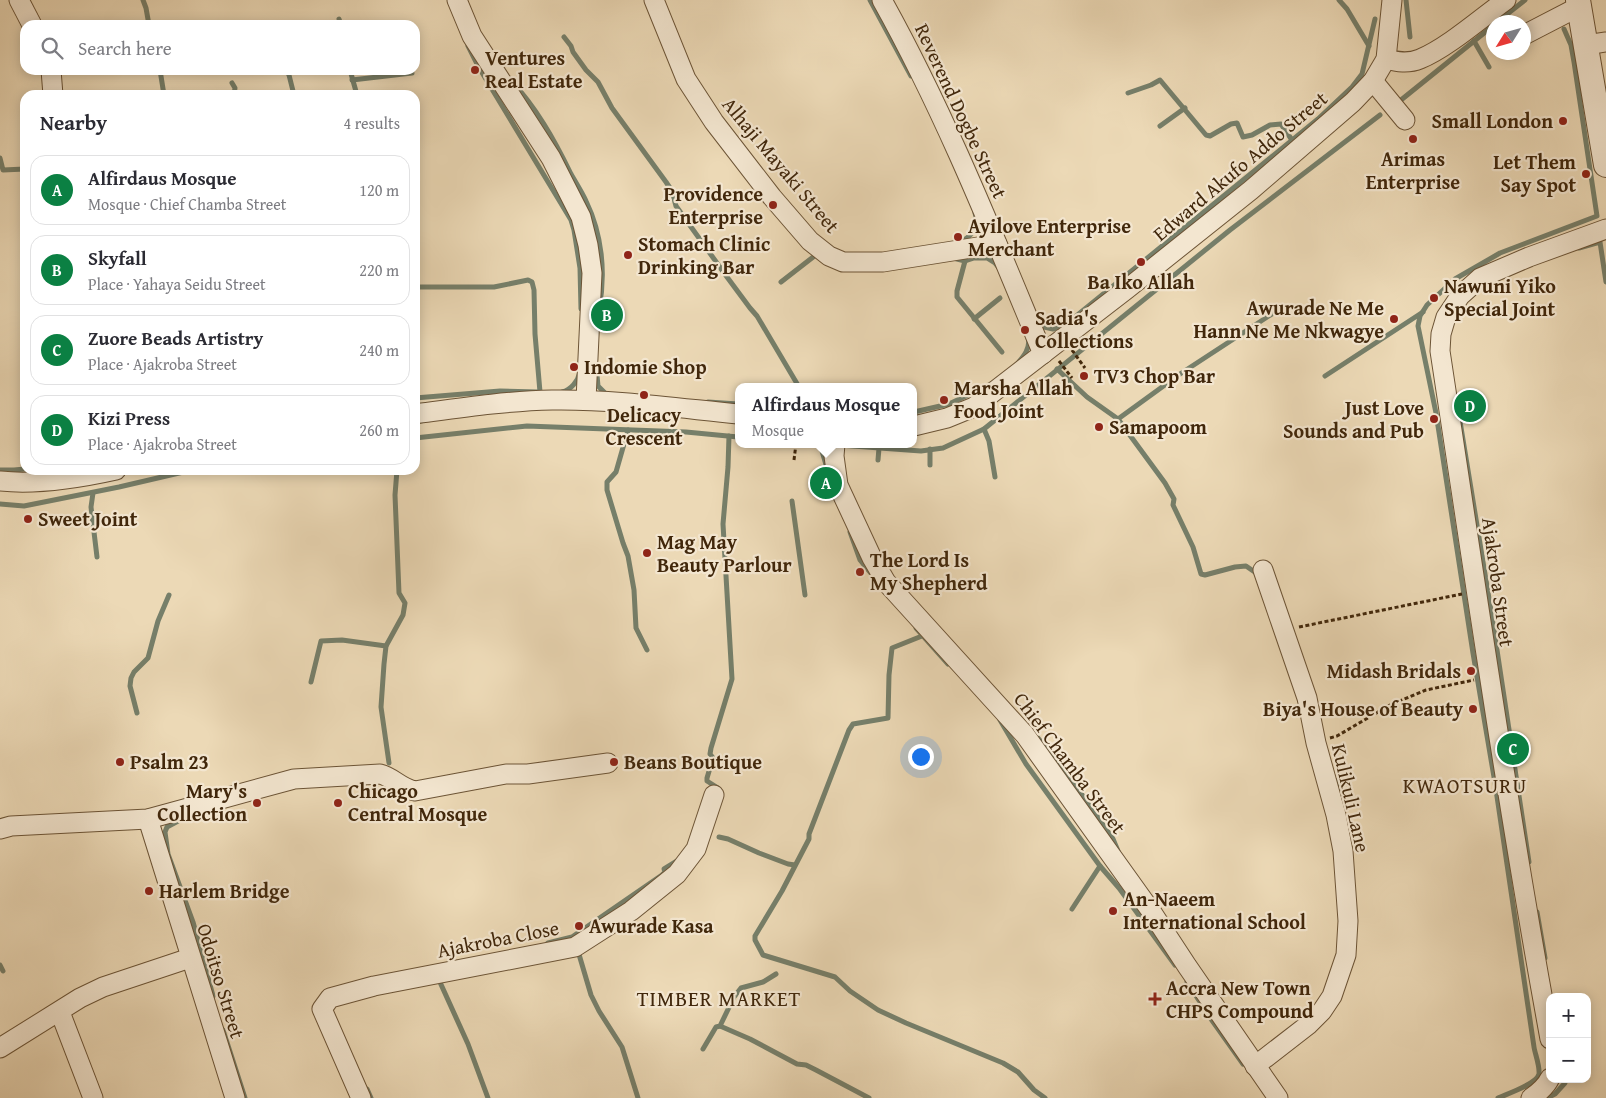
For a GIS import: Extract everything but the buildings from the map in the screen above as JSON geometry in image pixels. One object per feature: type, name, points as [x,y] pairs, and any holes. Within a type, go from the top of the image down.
[{"type":"street","points":[[19,0],[29,20]]},
{"type":"street","points":[[457,0],[472,36],[551,158],[581,216],[592,274],[586,400]]},
{"type":"street","name":"Alhaji Mayaki Street","points":[[654,0],[686,79],[714,122],[772,197],[810,241],[829,256],[843,262],[883,262],[997,244]]},
{"type":"street","name":"Reverend Dogbe Street","points":[[882,0],[933,100],[1050,357]]},
{"type":"street","points":[[1392,0],[1386,59],[1399,63],[1419,60],[1447,43],[1506,0]]},
{"type":"street","points":[[1531,31],[1579,3],[1596,44],[1606,165]]},
{"type":"street","name":"Edward Akufo Addo Street","points":[[917,425],[947,418],[974,407],[1050,357],[1062,338],[1251,190],[1353,102],[1373,81],[1386,59]]},
{"type":"street","points":[[51,75],[53,90]]},
{"type":"street","points":[[1373,81],[1405,120]]},
{"type":"street","name":"Ajakroba Street","points":[[1550,1038],[1528,918],[1489,676],[1440,351],[1441,334],[1446,317],[1460,296],[1480,278],[1529,257],[1606,229]]},
{"type":"street","points":[[420,413],[520,401],[586,400],[735,414]]},
{"type":"street","name":"Chief Chamba Street","points":[[835,450],[838,485],[872,558],[886,582],[1025,735],[1151,912],[1278,1098]]},
{"type":"street","points":[[0,481],[18,483],[44,481],[65,475]]},
{"type":"street","name":"Kulikuli Lane","points":[[1255,1066],[1308,1025],[1322,1011],[1332,996],[1346,955],[1348,921],[1343,851],[1336,815],[1316,743],[1307,698],[1263,570]]},
{"type":"street","points":[[0,829],[11,826],[148,819],[294,779],[380,774],[386,775],[406,789],[427,790],[506,774],[528,774],[608,763]]},
{"type":"street","name":"Ajakroba Close","points":[[361,1098],[322,1009],[330,998],[374,986],[575,947],[631,911],[677,874],[696,849],[714,795]]},
{"type":"street","name":"Odoitso Street","points":[[148,819],[235,1098]]},
{"type":"street","points":[[0,1048],[80,998],[103,987],[190,958]]},
{"type":"street","points":[[60,1012],[93,1098]]},
{"type":"street","points":[[1531,1098],[1547,1083]]},
{"type":"path","points":[[1070,348],[1085,368]]},
{"type":"path","points":[[1050,357],[1067,371],[1072,378]]},
{"type":"path","points":[[794,460],[795,448]]},
{"type":"path","points":[[1284,630],[1477,591]]},
{"type":"path","points":[[1316,743],[1337,736],[1390,705],[1426,690],[1489,676]]},
{"type":"waterway","points":[[143,0],[148,20]]},
{"type":"waterway","points":[[870,0],[911,76]]},
{"type":"waterway","points":[[1339,0],[1347,9],[1369,46]]},
{"type":"waterway","points":[[1406,0],[1410,37]]},
{"type":"waterway","points":[[1506,15],[1525,0]]},
{"type":"waterway","points":[[1037,315],[1044,327],[1053,329],[1064,326],[1318,119],[1352,87],[1362,74],[1375,19]]},
{"type":"waterway","points":[[1498,1098],[1521,1088],[1537,1078],[1539,1067],[1534,1047],[1495,783],[1436,413],[1418,326],[1420,316],[1427,305],[1455,279],[1500,253],[1597,216],[1574,62],[1571,45],[1564,29]]},
{"type":"waterway","points":[[1401,100],[1486,31]]},
{"type":"waterway","points":[[564,37],[586,70],[598,82],[612,108],[672,191],[676,206],[757,316],[797,383]]},
{"type":"waterway","points":[[1474,41],[1489,67]]},
{"type":"waterway","points":[[468,46],[478,66],[571,220],[580,268],[581,309]]},
{"type":"waterway","points":[[161,75],[163,90]]},
{"type":"waterway","points":[[289,75],[293,90]]},
{"type":"waterway","points":[[351,75],[356,90]]},
{"type":"waterway","points":[[352,80],[395,75]]},
{"type":"waterway","points":[[509,78],[544,124],[583,194],[591,214],[596,227],[601,254],[602,282],[599,309]]},
{"type":"waterway","points":[[1128,93],[1160,80],[1206,135],[1210,136],[1231,124],[1237,123],[1243,137],[1252,135],[1270,125],[1281,124],[1292,140]]},
{"type":"waterway","points":[[232,83],[235,90]]},
{"type":"waterway","points":[[1160,126],[1185,108]]},
{"type":"waterway","points":[[880,448],[921,451],[943,448],[984,429],[1230,230],[1380,115]]},
{"type":"waterway","points":[[0,158],[3,170],[20,169]]},
{"type":"waterway","points":[[959,243],[973,231],[976,223],[975,213]]},
{"type":"waterway","points":[[1579,248],[1600,242],[1606,282]]},
{"type":"waterway","points":[[781,282],[817,254]]},
{"type":"waterway","points":[[953,258],[965,261],[974,258],[987,258],[999,268]]},
{"type":"waterway","points":[[965,261],[957,297],[1002,352]]},
{"type":"waterway","points":[[420,287],[494,287],[528,280],[532,282],[540,392]]},
{"type":"waterway","points":[[974,319],[1000,298]]},
{"type":"waterway","points":[[1118,419],[1180,374],[1281,308]]},
{"type":"waterway","points":[[1325,376],[1423,312]]},
{"type":"waterway","points":[[1017,364],[1027,349],[1028,338]]},
{"type":"waterway","points":[[596,365],[598,386],[607,395]]},
{"type":"waterway","points":[[1057,369],[1087,397],[1118,419],[1165,483],[1174,499],[1173,505],[1193,547],[1201,574],[1205,575],[1246,566],[1259,575]]},
{"type":"waterway","points":[[562,392],[574,385],[580,372]]},
{"type":"waterway","points":[[917,411],[949,404],[991,384]]},
{"type":"waterway","points":[[420,398],[500,391],[538,392]]},
{"type":"waterway","points":[[708,402],[735,404]]},
{"type":"waterway","points":[[1457,403],[1529,862]]},
{"type":"waterway","points":[[420,437],[527,426],[686,432],[735,437]]},
{"type":"waterway","points":[[984,429],[989,441],[995,477]]},
{"type":"waterway","points":[[628,430],[616,472],[607,482],[607,490],[628,556],[634,590],[636,628],[647,650]]},
{"type":"waterway","points":[[718,791],[718,788],[707,781],[707,778],[713,758],[710,754],[711,748],[732,679],[723,524],[729,436]]},
{"type":"waterway","points":[[821,448],[829,475]]},
{"type":"waterway","points":[[878,460],[879,448]]},
{"type":"waterway","points":[[930,449],[930,465]]},
{"type":"waterway","points":[[0,470],[20,469]]},
{"type":"waterway","points":[[0,504],[24,506],[171,475]]},
{"type":"waterway","points":[[389,763],[381,707],[384,664],[386,646],[403,615],[405,603],[399,593],[395,495],[397,475]]},
{"type":"waterway","points":[[93,493],[91,507],[97,557]]},
{"type":"waterway","points":[[792,501],[805,595]]},
{"type":"waterway","points":[[850,532],[860,560],[874,577]]},
{"type":"waterway","points":[[137,713],[130,686],[131,678],[134,672],[148,658],[158,621],[169,595]]},
{"type":"waterway","points":[[916,628],[948,664]]},
{"type":"waterway","points":[[922,636],[892,648],[888,718],[853,724],[849,730],[809,834],[809,839],[782,891],[755,936],[755,940],[763,955],[835,977],[850,991],[878,1010],[1003,1063],[1018,1072],[1034,1090],[1045,1098]]},
{"type":"waterway","points":[[311,682],[321,641],[342,640],[386,646]]},
{"type":"waterway","points":[[1000,720],[1026,764],[1175,965]]},
{"type":"waterway","points":[[1038,738],[1080,792],[1113,839],[1118,851]]},
{"type":"waterway","points":[[1332,777],[1339,785],[1341,803]]},
{"type":"waterway","points":[[180,820],[167,827],[165,832],[168,854],[193,922],[213,996]]},
{"type":"waterway","points":[[719,837],[795,865]]},
{"type":"waterway","points":[[548,943],[572,937],[662,875],[665,872],[664,869],[677,861]]},
{"type":"waterway","points":[[1072,909],[1100,866]]},
{"type":"waterway","points":[[1537,912],[1545,958]]},
{"type":"waterway","points":[[578,951],[591,995],[622,1047],[638,1098]]},
{"type":"waterway","points":[[0,965],[3,971]]},
{"type":"waterway","points":[[703,1049],[716,1027],[720,1026],[734,997],[741,988],[763,982],[776,974]]},
{"type":"waterway","points":[[439,980],[468,1044],[488,1098]]},
{"type":"waterway","points":[[1187,982],[1243,1064]]},
{"type":"waterway","points":[[720,1026],[750,1039],[797,1064],[806,1065],[869,1098]]},
{"type":"waterway","points":[[223,1030],[245,1098]]},
{"type":"waterway","points":[[1547,1098],[1555,1094],[1565,1083]]},
{"type":"waterway","points":[[367,1089],[371,1098]]},
{"type":"place","name":"Ventures Real Estate","points":[[475,70]]},
{"type":"place","name":"Small London","points":[[1563,121]]},
{"type":"place","name":"Arimas Enterprise","points":[[1413,139]]},
{"type":"place","name":"Let Them Say Spot","points":[[1586,174]]},
{"type":"place","name":"Providence Enterprise","points":[[773,205]]},
{"type":"place","name":"Ayilove Enterprise Merchant","points":[[958,237]]},
{"type":"place","name":"Stomach Clinic Drinking Bar","points":[[628,255]]},
{"type":"place","name":"Ba Iko Allah","points":[[1141,262]]},
{"type":"place","name":"Nawuni Yiko Special Joint","points":[[1434,298]]},
{"type":"place","name":"Skyfall","points":[[607,315]]},
{"type":"place","name":"Awurade Ne Me Hann Ne Me Nkwagye","points":[[1394,319]]},
{"type":"place","name":"Sadia's Collections","points":[[1025,330]]},
{"type":"place","name":"Indomie Shop","points":[[574,367]]},
{"type":"place","name":"TV3 Chop Bar","points":[[1084,376]]},
{"type":"place","name":"Delicacy Crescent","points":[[644,395]]},
{"type":"place","name":"Marsha Allah Food Joint","points":[[944,400]]},
{"type":"place","name":"Kizi Press","points":[[1470,406]]},
{"type":"place","name":"Just Love Sounds and Pub","points":[[1434,419]]},
{"type":"place","name":"Samapoom","points":[[1099,427]]},
{"type":"place","name":"Alfirdaus Mosque","points":[[826,483]]},
{"type":"place","name":"Sweet Joint","points":[[28,519]]},
{"type":"place","name":"Mag May Beauty Parlour","points":[[647,553]]},
{"type":"place","name":"The Lord Is My Shepherd","points":[[860,572]]},
{"type":"place","name":"Midash Bridals","points":[[1471,671]]},
{"type":"place","name":"Biya's House of Beauty","points":[[1473,709]]},
{"type":"place","name":"Zuore Beads Artistry","points":[[1513,749]]},
{"type":"place","name":"Psalm 23","points":[[120,762]]},
{"type":"place","name":"Beans Boutique","points":[[614,762]]},
{"type":"place","name":"Mary's Collection","points":[[257,803]]},
{"type":"place","name":"Chicago Central Mosque","points":[[338,803]]},
{"type":"place","name":"Harlem Bridge","points":[[149,891]]},
{"type":"place","name":"An-Naeem International School","points":[[1113,911]]},
{"type":"place","name":"Awurade Kasa","points":[[579,926]]},
{"type":"place","name":"Accra New Town CHPS Compound","points":[[1155,999]]},
{"type":"district","name":"KWAOTSURU","points":[[1465,786]]},
{"type":"district","name":"TIMBER MARKET","points":[[719,999]]}]
